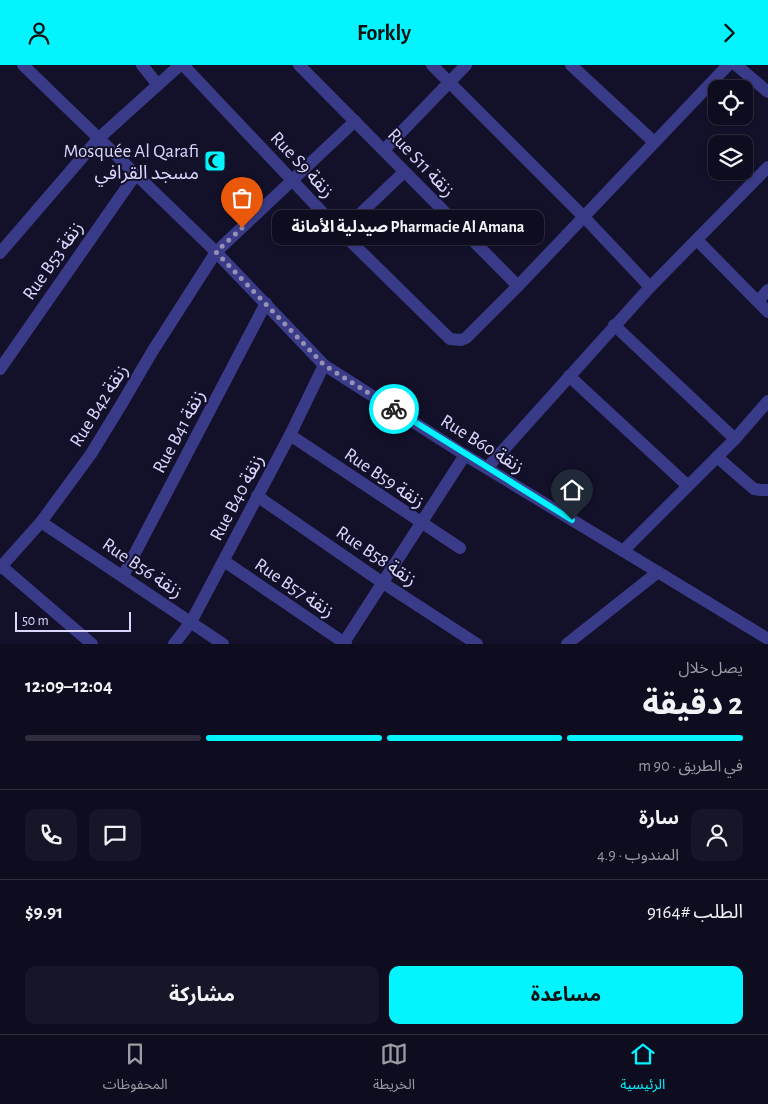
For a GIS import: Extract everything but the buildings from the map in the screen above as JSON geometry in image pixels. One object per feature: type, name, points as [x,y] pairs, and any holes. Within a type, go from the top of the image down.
[{"type":"street","name":"Rue B60 زنقة","points":[[23,65],[216,252],[324,365],[465,455],[768,639]]},
{"type":"street","points":[[142,65],[158,85]]},
{"type":"street","points":[[0,253],[99,138],[181,65]]},
{"type":"street","name":"Rue S9 زنقة","points":[[181,65],[341,232],[450,339],[461,340],[466,338],[518,286]]},
{"type":"street","name":"Rue S11 زنقة","points":[[299,65],[518,286]]},
{"type":"street","points":[[432,65],[584,217],[650,287]]},
{"type":"street","points":[[384,150],[466,65]]},
{"type":"street","points":[[571,65],[654,142]]},
{"type":"street","points":[[518,286],[728,65]]},
{"type":"street","points":[[736,65],[768,92]]},
{"type":"street","name":"Rue B42 زنقة","points":[[0,566],[41,522],[91,454],[152,352],[216,252],[355,121]]},
{"type":"street","points":[[487,468],[614,325],[768,167]]},
{"type":"street","points":[[341,232],[404,172]]},
{"type":"street","name":"Rue B53 زنقة","points":[[0,369],[136,174]]},
{"type":"street","points":[[697,240],[768,312]]},
{"type":"street","points":[[758,301],[768,290]]},
{"type":"street","name":"Rue B41 زنقة","points":[[123,576],[266,303]]},
{"type":"street","points":[[614,325],[735,439]]},
{"type":"street","name":"Rue B40 زنقة","points":[[174,644],[191,622],[224,561],[290,435],[324,365]]},
{"type":"street","points":[[569,376],[688,486]]},
{"type":"street","points":[[623,551],[735,439],[768,401]]},
{"type":"street","name":"Rue B59 زنقة","points":[[290,435],[460,548]]},
{"type":"street","points":[[344,644],[465,455]]},
{"type":"street","points":[[717,457],[754,489],[768,490]]},
{"type":"street","name":"Rue B58 زنقة","points":[[258,496],[383,583],[477,644]]},
{"type":"street","name":"Rue B56 زنقة","points":[[41,522],[223,644]]},
{"type":"street","name":"Rue B57 زنقة","points":[[224,561],[344,644]]},
{"type":"street","points":[[0,566],[92,644]]},
{"type":"street","points":[[567,644],[658,572]]},
{"type":"way so far","points":[[242,228],[216,252],[324,365],[394,409]]},
{"type":"place","name":"Mosquée Al Qarafi مسجد القرافي","points":[[215,161]]},
{"type":"place","name":"Pharmacie Al Amana صيدلية الأمانة","points":[[242,228]]},
{"type":"route","points":[[394,409],[572,520]]}]
